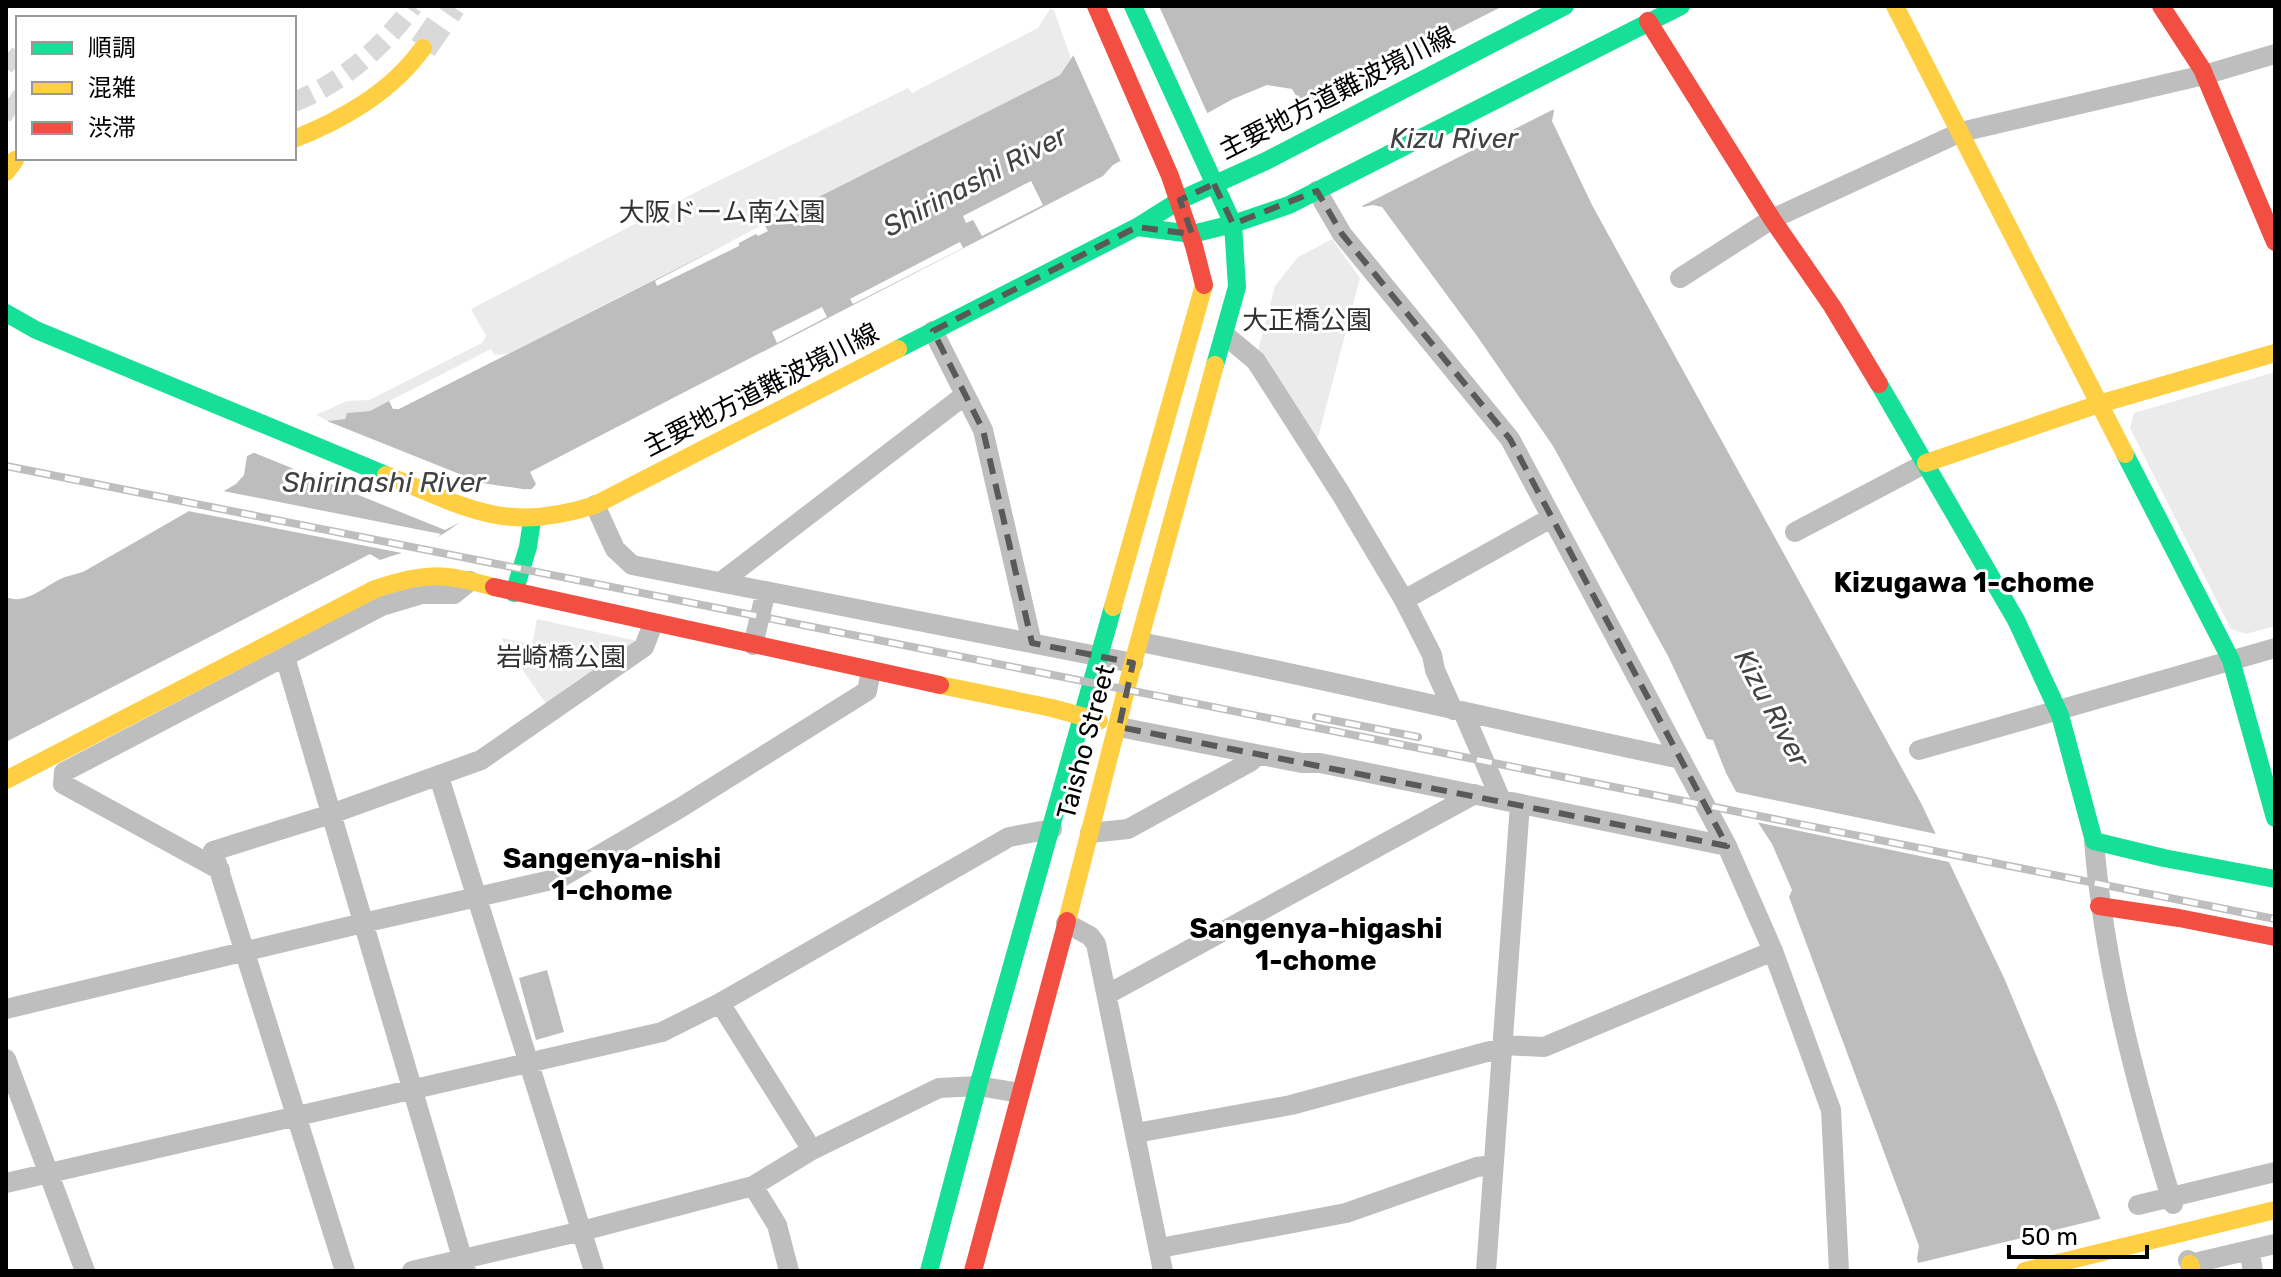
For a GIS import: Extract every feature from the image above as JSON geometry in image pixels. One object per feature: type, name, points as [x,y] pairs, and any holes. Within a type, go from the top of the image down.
[{"type":"main road","name":"Taisho Street","points":[[929,1271],[978,1086],[1205,282],[1180,200],[1096,6]]},
{"type":"main road","points":[[1133,6],[1233,224]]},
{"type":"main road","name":"主要地方道難波境川線","points":[[6,313],[36,330],[479,513],[498,518],[532,520],[558,517],[595,505],[1137,227],[1180,200],[1565,6]]},
{"type":"main road","points":[[1137,227],[1192,234],[1289,205],[1681,6]]},
{"type":"main road","points":[[1895,6],[2231,660],[2275,818]]},
{"type":"main road","points":[[2161,6],[2204,75],[2275,242]]},
{"type":"main road","points":[[1648,21],[1772,219],[1832,306],[2016,620],[2057,710],[2094,841],[2275,879]]},
{"type":"main road","points":[[296,138],[332,123],[366,102],[398,76],[423,48]]},
{"type":"main road","name":"Taisho Street","points":[[973,1271],[1119,727],[1133,663],[1237,287],[1233,224]]},
{"type":"main road","points":[[1926,463],[2099,404],[2275,353]]},
{"type":"main road","points":[[514,593],[528,547],[532,520]]},
{"type":"main road","points":[[6,780],[375,589],[397,580],[427,575],[452,576],[514,593],[1082,716],[1119,727]]},
{"type":"main road","points":[[2099,906],[2275,937]]},
{"type":"main road","points":[[2025,1271],[2275,1210]]},
{"type":"street","points":[[1680,278],[1772,219],[1961,132],[2204,75],[2275,54]]},
{"type":"street","points":[[1317,191],[1342,234],[1510,439],[1727,846],[1773,951],[1831,1110],[1839,1271]]},
{"type":"street","points":[[933,331],[983,430],[1032,643]]},
{"type":"street","points":[[1225,335],[1256,361],[1310,442],[1404,600],[1432,655],[1435,670],[1510,802],[1503,1048],[1486,1271]]},
{"type":"street","points":[[721,582],[965,395]]},
{"type":"street","points":[[1795,532],[1926,463]]},
{"type":"street","points":[[595,505],[615,549],[632,565],[1133,663]]},
{"type":"street","points":[[1404,600],[1551,518]]},
{"type":"street","points":[[220,870],[63,784],[64,772],[382,606],[422,594],[454,594],[470,581]]},
{"type":"street","points":[[753,645],[766,591]]},
{"type":"street","points":[[345,1271],[213,851],[331,814],[481,760],[634,655],[644,647],[653,624]]},
{"type":"street","points":[[1140,642],[1681,759]]},
{"type":"street","points":[[1919,750],[2275,648]]},
{"type":"street","points":[[285,657],[464,1265]]},
{"type":"street","points":[[6,1009],[560,878],[680,808],[867,691],[871,671]]},
{"type":"street","points":[[1119,727],[1302,763],[1320,763],[1727,846]]},
{"type":"street","points":[[1090,833],[1128,829],[1258,755]]},
{"type":"street","points":[[439,777],[594,1271]]},
{"type":"street","points":[[1108,994],[1475,794]]},
{"type":"street","points":[[6,1183],[662,1032],[720,1003],[1009,837],[1052,829]]},
{"type":"street","points":[[2094,841],[2099,906],[2132,1066],[2172,1201]]},
{"type":"street","points":[[1066,923],[1090,936],[1096,944],[1163,1271]]},
{"type":"street","points":[[1136,1133],[1291,1105],[1503,1048],[1544,1047],[1773,951]]},
{"type":"street","points":[[720,1003],[812,1150]]},
{"type":"street","points":[[6,1059],[85,1271]]},
{"type":"street","points":[[412,1271],[464,1265],[753,1186],[812,1150],[939,1088],[978,1086],[1020,1093]]},
{"type":"street","points":[[1160,1248],[1346,1213],[1477,1167],[1493,1165]]},
{"type":"street","points":[[2138,1205],[2172,1201],[2275,1172]]},
{"type":"street","points":[[753,1186],[777,1225],[789,1271]]},
{"type":"street","points":[[2190,1265],[2275,1244]]},
{"type":"street","points":[[2249,1250],[2253,1271]]},
{"type":"highlighted area","points":[[1214,184],[1233,224],[1317,191],[1342,234],[1510,439],[1727,846],[1119,727],[1133,663],[1032,643],[983,430],[933,331],[1137,227],[1192,234],[1180,200]]},
{"type":"green space","name":"大阪ドーム南公園","points":[[1050,9],[1054,10],[1071,59],[1060,75],[507,354],[495,355],[491,349],[370,411],[348,413],[344,419],[328,421],[316,415],[347,401],[369,400],[482,343],[486,336],[471,309],[706,187],[908,88],[912,93],[1038,28]]},
{"type":"green space","name":"大正橋公園","points":[[1332,239],[1360,278],[1317,441],[1257,354],[1275,286],[1298,257]]},
{"type":"green space","points":[[2275,372],[2275,626],[2246,634],[2231,629],[2130,428],[2134,413]]},
{"type":"green space","name":"岩崎橋公園","points":[[537,619],[637,641],[548,707],[501,638],[532,644]]},
{"type":"water","points":[[1107,6],[1500,6],[1554,111],[1552,121],[1592,205],[1921,803],[2005,980],[2112,1249],[1920,1271],[1917,1258],[1919,1246],[1789,897],[1792,890],[1772,844],[1757,821],[1748,814],[1713,740],[1707,739],[1669,658],[1553,446],[1382,207],[1363,207],[1308,104],[1297,97],[1292,89],[1267,85],[1233,99],[1113,165],[1103,176],[530,472],[536,484],[532,489],[518,490],[493,501],[421,546],[380,560],[370,554],[6,742],[6,597],[21,599],[65,577],[83,572],[236,484],[244,475],[247,456],[328,421],[345,419],[347,413],[370,411],[389,401],[393,409],[399,409],[1060,75]]},
{"type":"water","points":[[547,970],[564,1032],[536,1040],[519,978]]},
{"type":"pier","points":[[1102,6],[1159,6],[1209,117],[1122,164],[1071,50]]},
{"type":"pier","points":[[1501,7],[1554,109],[1360,207],[1308,105]]},
{"type":"pier","points":[[1031,181],[1043,205],[982,236],[973,220],[966,223],[963,216]]},
{"type":"pier","points":[[764,224],[768,231],[758,236],[756,234],[739,243],[739,246],[657,286],[655,281]]},
{"type":"pier","points":[[960,242],[963,248],[853,304],[850,299]]},
{"type":"pier","points":[[822,307],[827,317],[777,343],[772,332]]},
{"type":"pier","points":[[322,419],[482,483],[536,491],[507,498],[445,530],[252,452]]},
{"type":"pier","points":[[218,490],[441,534],[426,547],[407,554],[183,510]]},
{"type":"pier","points":[[1731,791],[1941,835],[1954,863],[1751,821]]},
{"type":"pier","points":[[2104,1218],[2121,1271],[1916,1271],[1914,1264]]},
{"type":"tunnel","points":[[296,101],[345,74],[375,50],[413,6]]},
{"type":"tunnel","points":[[423,48],[452,6]]},
{"type":"tunnel","points":[[6,55],[16,63]]},
{"type":"tunnel","points":[[6,102],[16,109]]},
{"type":"railway","points":[[6,466],[2275,919]]},
{"type":"railway","points":[[1316,717],[1418,737]]},
{"type":"traffic: fast","points":[[1133,6],[1233,224],[1237,287],[1215,365]]},
{"type":"traffic: fast","points":[[898,349],[1137,227],[1180,200],[1266,161],[1565,6]]},
{"type":"traffic: fast","points":[[1137,227],[1192,234],[1289,205],[1681,6]]},
{"type":"traffic: fast","points":[[6,313],[36,330],[386,475]]},
{"type":"traffic: fast","points":[[1879,384],[2016,620],[2060,715],[2094,841],[2275,879]]},
{"type":"traffic: fast","points":[[2125,454],[2231,660],[2275,818]]},
{"type":"traffic: fast","points":[[514,593],[528,547],[532,520]]},
{"type":"traffic: fast","points":[[929,1271],[1113,607]]},
{"type":"traffic: slow","points":[[1895,6],[2125,454]]},
{"type":"traffic: slow","points":[[296,138],[331,123],[381,91],[423,48]]},
{"type":"traffic: slow","points":[[6,172],[15,160]]},
{"type":"traffic: slow","points":[[1113,607],[1204,285]]},
{"type":"traffic: slow","points":[[386,475],[464,507],[488,513],[511,517],[564,513],[595,505],[898,349]]},
{"type":"traffic: slow","points":[[1926,463],[2099,404],[2275,353]]},
{"type":"traffic: slow","points":[[1067,921],[1133,663],[1215,365]]},
{"type":"traffic: slow","points":[[6,780],[375,589],[434,576],[494,587]]},
{"type":"traffic: slow","points":[[940,685],[1099,721]]},
{"type":"traffic: slow","points":[[2025,1271],[2275,1210]]},
{"type":"traffic: slow","points":[[2190,1264],[2192,1271]]},
{"type":"traffic: jam","points":[[1096,6],[1170,176],[1204,285]]},
{"type":"traffic: jam","points":[[2161,6],[2202,69],[2275,242]]},
{"type":"traffic: jam","points":[[1648,21],[1879,384]]},
{"type":"traffic: jam","points":[[494,587],[940,685]]},
{"type":"traffic: jam","points":[[2099,906],[2275,937]]},
{"type":"traffic: jam","points":[[973,1271],[1067,921]]},
{"type":"district","name":"Kizugawa 1-chome","points":[[1964,582]]},
{"type":"district","name":"Sangenya-nishi 1-chome","points":[[612,874]]},
{"type":"district","name":"Sangenya-higashi 1-chome","points":[[1316,944]]},
{"type":"water label","name":"Kizu River","points":[[1454,138]]},
{"type":"water label","name":"Shirinashi River","points":[[975,181]]},
{"type":"water label","name":"Shirinashi River","points":[[384,482]]},
{"type":"water label","name":"Kizu River","points":[[1772,708]]}]
